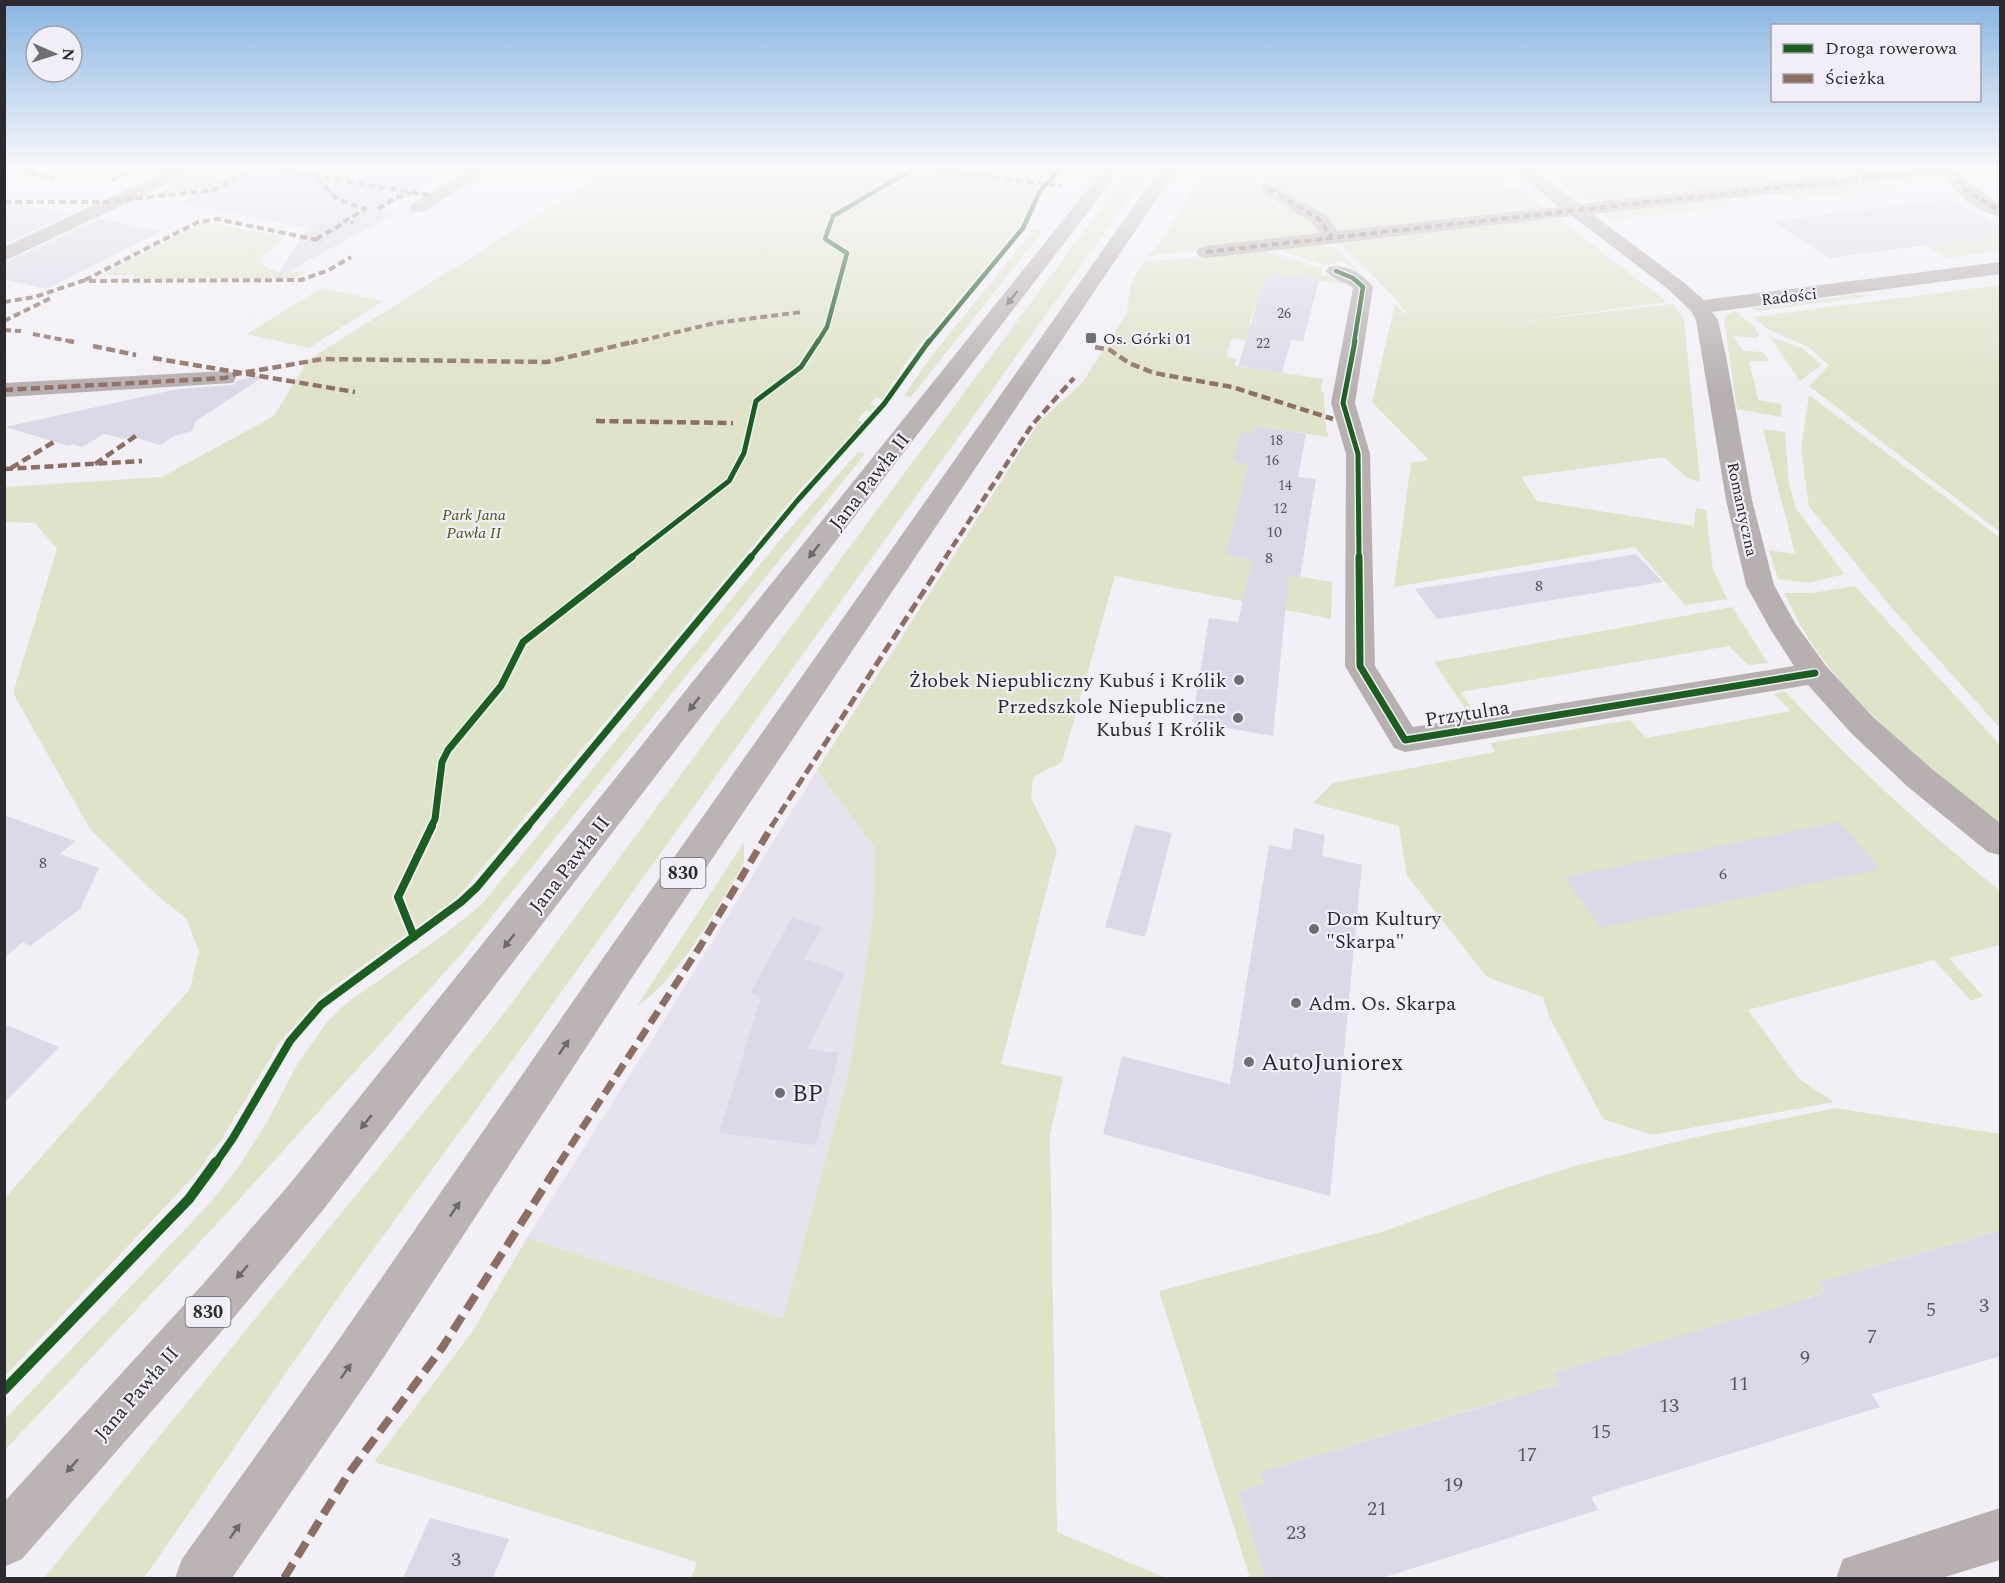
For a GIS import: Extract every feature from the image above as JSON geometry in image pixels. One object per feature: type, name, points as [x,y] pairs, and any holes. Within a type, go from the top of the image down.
[{"type":"main road","name":"Jana Pawła II","points":[[4,1541],[308,1195],[1055,243]]},
{"type":"main road","name":"830","points":[[201,1578],[359,1352],[616,970],[1118,243]]},
{"type":"street","points":[[4,255],[30,243]]},
{"type":"street","points":[[1206,252],[1283,243]]},
{"type":"street","name":"Romantyczna","points":[[1618,243],[1688,296],[1707,320],[1716,357],[1739,500],[1760,585],[1783,627],[1815,673],[1862,725],[1920,778],[2001,842]]},
{"type":"street","name":"Przytulna","points":[[1336,271],[1353,278],[1363,287],[1355,345],[1343,403],[1358,454],[1360,666],[1405,740],[1815,673]]},
{"type":"street","name":"Radości","points":[[1699,307],[1996,272]]},
{"type":"street","points":[[4,390],[225,378]]},
{"type":"street","points":[[1862,1578],[2001,1534]]},
{"type":"shaded area","points":[[817,770],[875,848],[874,911],[850,1068],[783,1319],[527,1238],[652,1040]]},
{"type":"green space","points":[[164,243],[278,243],[262,257],[263,265],[279,272],[308,271],[296,278],[134,279],[134,275],[102,275]]},
{"type":"green space","name":"Park Jana Pawła II","points":[[494,243],[1006,243],[909,358],[882,399],[875,398],[870,404],[876,406],[871,412],[865,411],[857,420],[863,422],[803,486],[463,891],[450,903],[322,995],[279,1043],[223,1137],[195,1175],[5,1376],[5,1198],[190,989],[199,951],[186,918],[159,897],[90,829],[13,693],[57,549],[35,523],[5,522],[5,487],[162,477],[274,416],[308,360]]},
{"type":"green space","points":[[1023,243],[1034,243],[911,397],[904,396],[929,359]]},
{"type":"green space","points":[[1075,243],[1097,243],[530,1036],[347,1285],[144,1578],[44,1578],[502,1016]]},
{"type":"green space","points":[[1160,243],[1257,243],[1146,256]]},
{"type":"green space","points":[[1316,243],[1335,248],[1359,272],[1344,261],[1324,265],[1273,248]]},
{"type":"green space","points":[[1340,243],[1590,243],[1667,302],[1519,322],[1673,304],[1684,320],[1700,482],[1687,478],[1664,457],[1521,477],[1537,501],[1694,526],[1696,508],[1706,510],[1713,569],[1727,599],[1685,605],[1635,547],[1394,587],[1411,463],[1429,460],[1372,402],[1395,305],[1409,316],[1393,296]]},
{"type":"green space","points":[[2000,243],[2000,251],[1948,258],[1926,245]]},
{"type":"green space","points":[[1263,250],[1321,268],[1321,275],[1346,279],[1345,284],[1277,274],[1276,280],[1265,278],[1265,308],[1255,307],[1249,325],[1259,327],[1257,334],[1248,333],[1245,340],[1232,338],[1226,357],[1237,359],[1235,366],[1323,379],[1320,391],[1324,392],[1326,429],[1329,437],[1255,426],[1253,434],[1233,462],[1248,464],[1227,555],[1252,560],[1251,568],[1332,582],[1331,619],[1115,576],[1062,762],[1033,777],[1031,798],[1057,850],[1001,1064],[1063,1077],[1050,1135],[1057,1532],[1166,1578],[691,1578],[697,1562],[374,1462],[472,1332],[527,1238],[783,1319],[850,1068],[874,911],[875,848],[817,770],[1039,422],[1082,383],[1127,313],[1131,284],[1144,262]]},
{"type":"green space","points":[[2000,285],[2000,532],[1809,386],[1829,365],[1808,347],[1768,329],[1753,317]]},
{"type":"green space","points":[[322,288],[383,301],[309,348],[246,334]]},
{"type":"green space","points":[[1861,294],[1865,297],[1758,311],[1750,308]]},
{"type":"green space","points":[[1735,311],[1754,326],[1759,334],[1757,338],[1734,336],[1743,351],[1763,352],[1769,361],[1749,361],[1758,400],[1781,404],[1782,417],[1737,409],[1724,319]]},
{"type":"green space","points":[[1770,337],[1802,348],[1822,365],[1800,381]]},
{"type":"green space","points":[[1809,395],[2000,538],[2000,728],[1891,607],[1809,506],[1801,450]]},
{"type":"green space","points":[[1763,429],[1785,432],[1789,484],[1796,508],[1844,574],[1809,583],[1778,579],[1769,550],[1795,554]]},
{"type":"green space","points":[[858,452],[865,454],[464,951],[226,1214],[5,1450],[5,1419],[209,1204],[238,1168],[268,1120],[297,1065],[327,1022],[348,1002],[442,936],[481,905],[780,540]]},
{"type":"green space","points":[[1855,586],[2000,745],[2000,827],[1897,739],[1849,691],[1808,638],[1784,593],[1812,593]]},
{"type":"green space","points":[[1732,607],[1768,663],[1748,665],[1729,646],[1461,692],[1475,713],[1468,713],[1434,662]]},
{"type":"green space","points":[[1785,691],[1889,795],[2000,891],[2000,945],[1949,958],[1983,996],[1971,1001],[1928,953],[1934,960],[1748,1010],[1799,1079],[1834,1102],[1652,1135],[1603,1119],[1548,1014],[1543,997],[1487,977],[1407,876],[1399,826],[1313,803],[1333,783],[1495,752],[1490,743],[1630,720],[1646,738],[1791,711],[1774,694]]},
{"type":"green space","points":[[744,842],[744,861],[740,871],[694,944],[667,979],[637,1006]]},
{"type":"green space","points":[[1835,1108],[2000,1134],[2000,1230],[1819,1282],[1826,1292],[1807,1298],[1815,1309],[1793,1315],[1786,1305],[1693,1332],[1658,1355],[1651,1344],[1555,1372],[1560,1384],[1538,1390],[1544,1401],[1514,1397],[1260,1472],[1265,1484],[1238,1493],[1266,1578],[1250,1578],[1159,1291],[1382,1232],[1575,1166],[1701,1136]]},
{"type":"building","points":[[47,243],[138,243],[46,289],[4,279],[4,263]]},
{"type":"building","points":[[298,243],[341,243],[275,279]]},
{"type":"building","points":[[1806,243],[1942,243],[1829,258]]},
{"type":"building","points":[[1277,274],[1319,280],[1303,341],[1291,340],[1282,373],[1238,366],[1265,278],[1276,280]]},
{"type":"building","points":[[262,375],[263,377],[196,421],[192,431],[174,436],[160,445],[130,436],[125,439],[104,434],[82,447],[73,444],[69,446],[5,427],[178,389],[233,385],[238,380]]},
{"type":"building","points":[[1255,426],[1306,434],[1298,477],[1316,479],[1300,577],[1289,575],[1273,736],[1192,722],[1209,618],[1238,622],[1252,560],[1226,555],[1248,464],[1233,462],[1241,432],[1253,434]]},
{"type":"building","points":[[1636,554],[1663,582],[1437,619],[1415,589]]},
{"type":"building","points":[[4,815],[75,841],[60,854],[99,868],[80,909],[30,946],[23,942],[4,958]]},
{"type":"building","points":[[1840,822],[1880,869],[1601,928],[1564,877]]},
{"type":"building","points":[[1135,825],[1172,833],[1145,937],[1105,927]]},
{"type":"building","name":"Adm. Os. Skarpa","points":[[1294,828],[1325,835],[1322,856],[1362,865],[1330,1196],[1103,1134],[1122,1056],[1230,1084],[1269,845],[1291,850]]},
{"type":"building","points":[[792,918],[822,927],[804,959],[845,973],[807,1049],[839,1053],[816,1145],[719,1133],[761,997],[750,993]]},
{"type":"building","points":[[4,1024],[59,1047],[4,1103]]},
{"type":"building","points":[[2001,1230],[2001,1356],[1872,1394],[1880,1407],[1591,1497],[1598,1510],[1382,1578],[1266,1578],[1238,1492],[1265,1484],[1260,1472],[1560,1384],[1554,1372],[1807,1299],[1826,1292],[1819,1282]]},
{"type":"building","points":[[430,1518],[509,1539],[493,1578],[403,1578]]},
{"type":"marked path","points":[[85,280],[157,243]]},
{"type":"marked path","points":[[1206,252],[1287,243]]},
{"type":"marked path","points":[[4,302],[35,297],[82,281],[301,280],[329,270],[351,257]]},
{"type":"marked path","points":[[4,321],[53,297]]},
{"type":"marked path","points":[[4,390],[225,378],[236,374],[323,359],[547,362],[715,323],[802,312]]},
{"type":"marked path","points":[[4,330],[21,331]]},
{"type":"marked path","points":[[33,334],[74,342]]},
{"type":"marked path","points":[[93,346],[136,355]]},
{"type":"marked path","points":[[1095,347],[1110,350],[1129,363],[1154,373],[1232,387],[1333,419]]},
{"type":"marked path","points":[[153,358],[355,392]]},
{"type":"marked path","points":[[284,1578],[349,1473],[442,1348],[701,945],[779,814],[1032,425],[1074,378]]},
{"type":"marked path","points":[[596,421],[733,423]]},
{"type":"marked path","points":[[95,464],[137,435]]},
{"type":"marked path","points":[[11,468],[57,440]]},
{"type":"marked path","points":[[4,469],[142,461]]},
{"type":"cycle path","points":[[414,937],[398,897],[435,819],[442,762],[448,750],[501,686],[523,642],[729,481],[744,453],[756,401],[801,367],[827,327],[847,253],[832,243]]},
{"type":"cycle path","points":[[4,1390],[189,1199],[233,1138],[290,1041],[321,1005],[461,902],[477,887],[797,501],[884,404],[916,357],[1011,243]]},
{"type":"cycle path","points":[[1336,271],[1353,278],[1363,287],[1343,403],[1358,454],[1360,666],[1405,740],[1815,673]]},
{"type":"place","name":"Os. Górki 01","points":[[1091,338]]},
{"type":"place","name":"Żłobek Niepubliczny Kubuś i Królik","points":[[1239,680]]},
{"type":"place","name":"Przedszkole Niepubliczne Kubuś I Królik","points":[[1238,718]]},
{"type":"place","name":"Dom Kultury \"Skarpa\"","points":[[1314,929]]},
{"type":"place","name":"Adm. Os. Skarpa","points":[[1296,1003]]},
{"type":"place","name":"AutoJuniorex","points":[[1249,1062]]},
{"type":"place","name":"BP","points":[[780,1093]]}]
